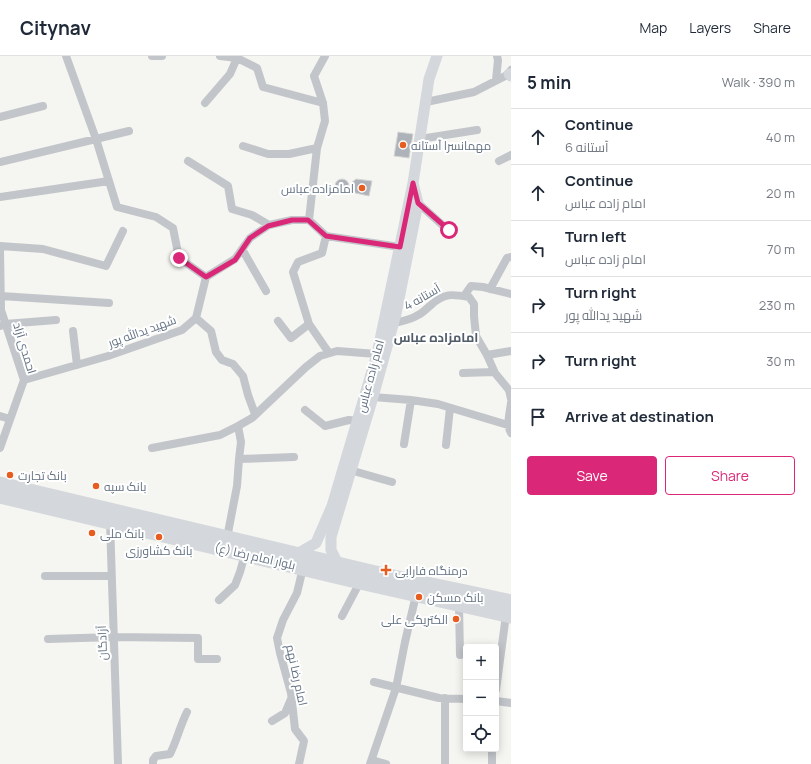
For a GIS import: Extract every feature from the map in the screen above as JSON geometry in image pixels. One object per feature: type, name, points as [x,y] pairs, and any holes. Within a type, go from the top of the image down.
[{"type":"highway","name":"بلوار امام رضا (ع)","points":[[0,484],[338,564],[475,594],[509,611]]},
{"type":"highway","name":"بلوار امام رضا (ع)","points":[[0,496],[360,582],[459,604],[509,611]]},
{"type":"street","points":[[66,56],[96,139],[117,207],[156,217],[173,228],[179,258],[206,277]]},
{"type":"street","points":[[152,56],[162,56]]},
{"type":"street","points":[[220,56],[237,58],[257,68],[263,87],[323,103]]},
{"type":"street","points":[[308,220],[317,148],[325,121],[323,103],[314,76],[325,56]]},
{"type":"street","name":"امام زاده عباس","points":[[316,543],[332,506],[377,354],[413,183],[429,79],[437,56]]},
{"type":"street","points":[[496,80],[497,56]]},
{"type":"street","points":[[205,103],[230,74],[237,58]]},
{"type":"street","points":[[426,102],[474,92],[510,73]]},
{"type":"street","points":[[0,117],[43,106]]},
{"type":"street","points":[[420,139],[477,130]]},
{"type":"street","points":[[0,162],[128,131]]},
{"type":"street","points":[[243,146],[268,154],[290,154],[317,148]]},
{"type":"street","points":[[499,161],[511,155]]},
{"type":"street","points":[[188,161],[228,186],[232,209],[252,215],[268,226]]},
{"type":"street","points":[[0,197],[109,181]]},
{"type":"street","name":"امام زاده عباس","points":[[338,564],[331,550],[330,537],[394,323],[418,203],[413,183]]},
{"type":"street","points":[[418,203],[449,230]]},
{"type":"street","points":[[255,414],[243,376],[233,364],[222,360],[216,352],[211,331],[196,318],[206,277],[235,260],[250,238],[268,226],[292,220],[308,220],[326,236],[400,247]]},
{"type":"street","points":[[0,246],[43,249],[106,266],[123,231]]},
{"type":"street","points":[[326,236],[322,253],[298,262],[293,272],[309,324],[329,353]]},
{"type":"street","points":[[242,249],[266,291]]},
{"type":"street","name":"احمدی آزاد","points":[[0,251],[1,310],[3,325],[24,380],[0,448]]},
{"type":"street","points":[[490,289],[507,258],[511,257]]},
{"type":"street","points":[[511,294],[483,287],[471,286],[464,296],[469,297],[474,304],[476,336],[488,355],[494,372],[509,390],[511,399]]},
{"type":"street","name":"آستانه 4","points":[[394,323],[409,320],[419,315],[433,302],[445,295],[464,296]]},
{"type":"street","points":[[1,296],[109,302]]},
{"type":"street","name":"شهید یدالله پور","points":[[24,380],[108,356],[182,330],[196,318]]},
{"type":"street","points":[[3,325],[56,320]]},
{"type":"street","points":[[278,321],[291,338],[309,324]]},
{"type":"street","points":[[73,330],[77,364]]},
{"type":"street","points":[[152,448],[220,435],[238,426],[252,418],[306,367],[320,356],[337,351],[377,354]]},
{"type":"street","points":[[488,355],[511,351]]},
{"type":"street","points":[[463,374],[494,372]]},
{"type":"street","points":[[373,397],[438,404],[510,428],[511,403]]},
{"type":"street","points":[[404,444],[411,400]]},
{"type":"street","points":[[446,445],[450,408]]},
{"type":"street","points":[[305,410],[325,426],[349,420],[357,421]]},
{"type":"street","points":[[0,416],[10,419]]},
{"type":"street","points":[[227,538],[237,486],[241,442],[238,426]]},
{"type":"street","points":[[239,459],[294,457]]},
{"type":"street","points":[[350,470],[392,482]]},
{"type":"street","name":"آزادگان","points":[[110,522],[118,764]]},
{"type":"street","points":[[297,554],[316,543],[320,549],[331,550]]},
{"type":"street","points":[[219,600],[236,585],[245,554]]},
{"type":"street","name":"امام رضا نهم","points":[[298,764],[304,741],[296,729],[291,693],[277,638],[282,620],[297,593],[304,568]]},
{"type":"street","points":[[45,576],[111,576]]},
{"type":"street","points":[[342,616],[360,582]]},
{"type":"street","points":[[386,764],[371,762],[396,688],[416,594]]},
{"type":"street","points":[[459,604],[460,655]]},
{"type":"street","points":[[498,680],[509,611]]},
{"type":"street","points":[[48,640],[114,637],[198,638],[198,659],[217,659]]},
{"type":"street","points":[[374,682],[439,698],[463,699]]},
{"type":"street","points":[[445,698],[445,764]]},
{"type":"street","points":[[272,721],[285,713],[292,699]]},
{"type":"street","points":[[499,701],[511,702]]},
{"type":"street","points":[[153,762],[156,756],[170,754],[187,712]]},
{"type":"street","points":[[492,752],[492,764]]},
{"type":"building","name":"مهمانسرا آستانه","points":[[398,132],[413,134],[409,158],[394,156]]},
{"type":"building","points":[[339,179],[345,179],[349,183],[349,189],[345,193],[339,193],[335,189],[335,183]]},
{"type":"building","name":"امامزاده عباس","points":[[356,179],[372,181],[369,196],[355,193],[351,183]]},
{"type":"place","name":"مهمانسرا آستانه","points":[[403,145]]},
{"type":"place","name":"امامزاده عباس","points":[[362,188]]},
{"type":"place","name":"بانک تجارت","points":[[10,475]]},
{"type":"place","name":"بانک سپه","points":[[96,486]]},
{"type":"place","name":"بانک ملی","points":[[92,533]]},
{"type":"place","name":"بانک کشاورزی","points":[[159,537]]},
{"type":"place","name":"درمنگاه فارابی","points":[[386,570]]},
{"type":"place","name":"بانک مسکن","points":[[419,597]]},
{"type":"place","name":"الکتریکی علی","points":[[456,619]]},
{"type":"district","name":"امامزاده عباس","points":[[436,337]]},
{"type":"route","points":[[179,258],[206,277],[235,260],[250,238],[268,226],[292,220],[308,220],[326,236],[400,247],[413,183],[418,203],[449,230]]}]
